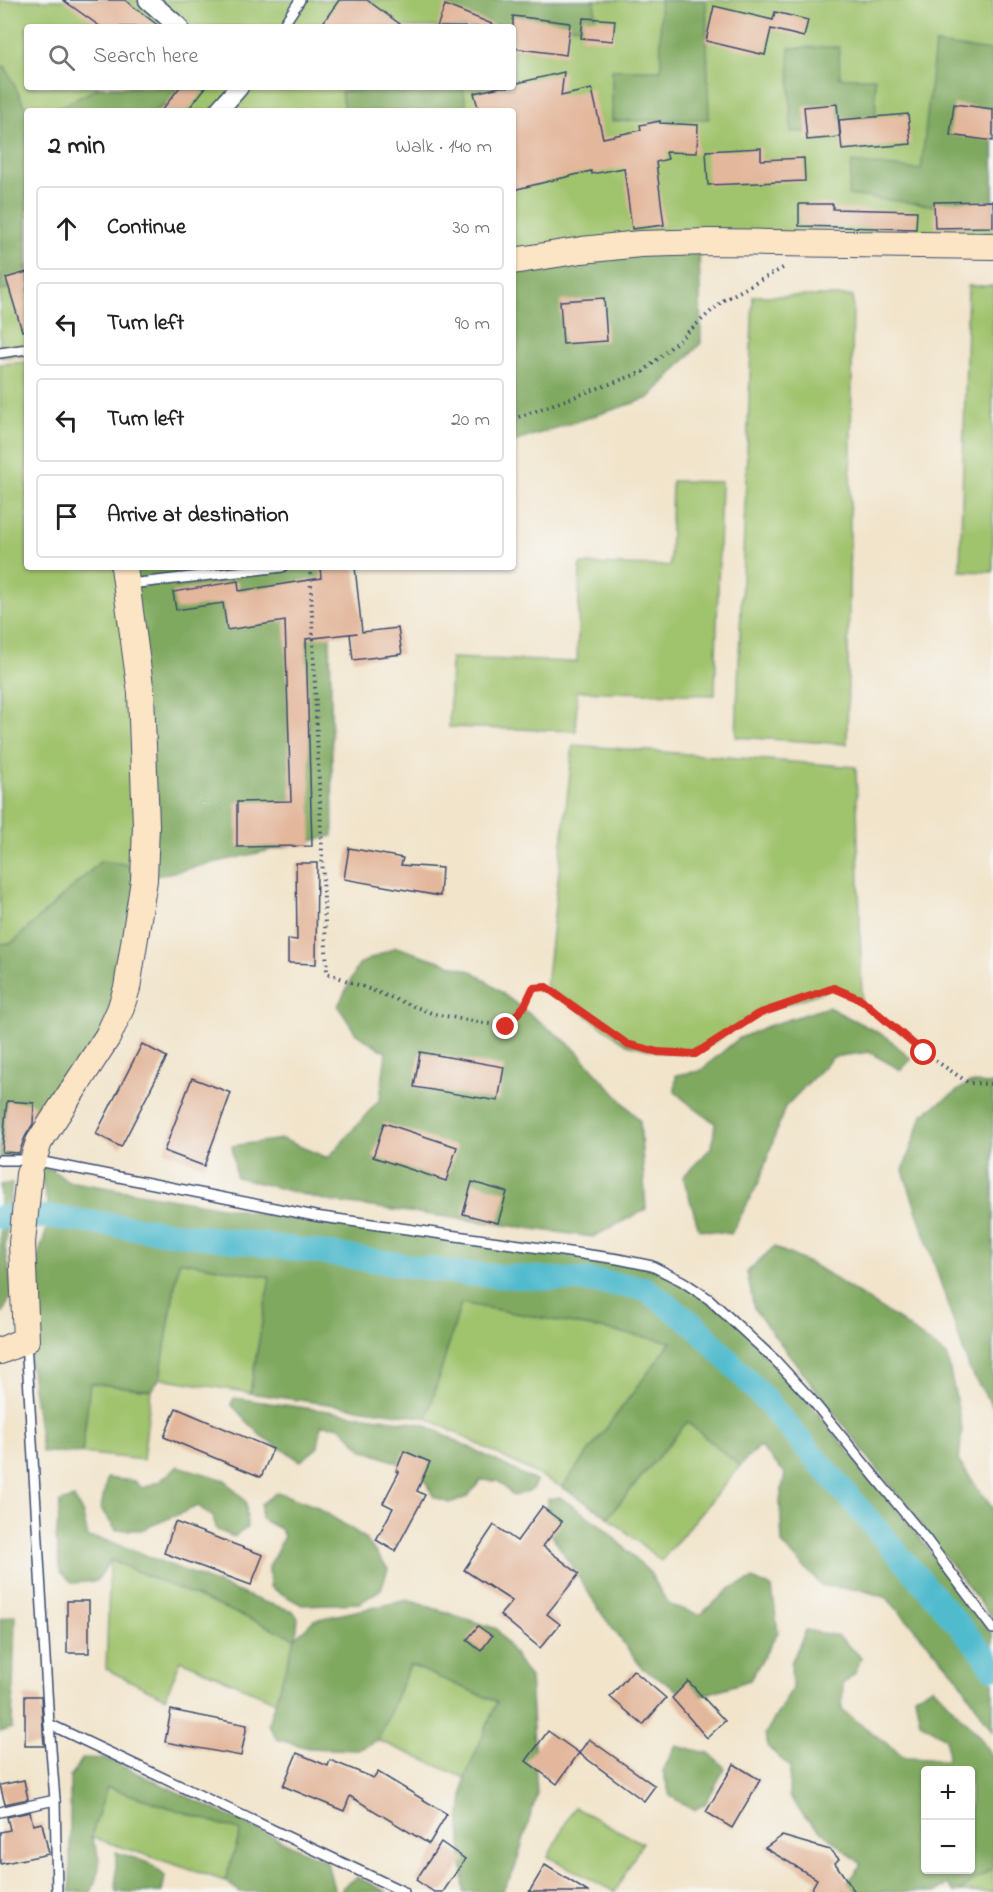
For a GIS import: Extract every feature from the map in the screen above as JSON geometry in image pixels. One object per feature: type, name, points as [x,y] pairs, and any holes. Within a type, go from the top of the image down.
[{"type":"street","points":[[151,1],[176,24]]},
{"type":"street","points":[[221,108],[236,90]]},
{"type":"street","points":[[516,261],[582,250],[663,244],[816,243],[993,246]]},
{"type":"street","points":[[0,1351],[26,1340],[22,1243],[31,1167],[39,1142],[108,1036],[120,1010],[129,977],[147,853],[141,693],[125,575]]},
{"type":"lane","points":[[284,24],[300,0]]},
{"type":"lane","points":[[0,353],[24,349]]},
{"type":"lane","points":[[125,575],[223,570]]},
{"type":"lane","points":[[0,1160],[315,1216],[618,1259],[652,1266],[682,1281],[709,1299],[775,1360],[811,1399],[926,1539],[993,1629]]},
{"type":"lane","points":[[26,1340],[55,1800],[57,1892]]},
{"type":"lane","points":[[49,1724],[404,1892]]},
{"type":"lane","points":[[0,1812],[55,1800]]},
{"type":"path","points":[[516,418],[644,372],[724,300],[786,266]]},
{"type":"path","points":[[310,570],[327,973],[434,1014],[506,1027],[525,1005],[533,988],[546,987],[627,1044],[658,1052],[695,1054],[758,1014],[834,988],[862,1000],[924,1053],[969,1083],[993,1084]]},
{"type":"green space","points":[[0,0],[993,0],[993,247],[818,244],[516,265],[516,108],[24,108],[24,356],[0,357]]},
{"type":"green space","points":[[448,0],[595,0],[595,27],[448,23]]},
{"type":"green space","points":[[660,0],[706,0],[709,119],[612,121],[612,70],[661,70]]},
{"type":"green space","points":[[935,44],[993,51],[993,213],[848,195],[852,162],[921,170]]},
{"type":"green space","points":[[839,47],[840,78],[875,78],[876,130],[791,132],[789,48]]},
{"type":"green space","points":[[5,66],[26,108],[24,280],[0,292],[0,69]]},
{"type":"green space","points":[[94,90],[191,90],[192,92],[159,108],[58,108]]},
{"type":"green space","points":[[464,90],[466,108],[344,108],[341,92]]},
{"type":"green space","points":[[699,242],[701,343],[649,398],[516,441],[516,265]]},
{"type":"green space","points":[[968,286],[993,286],[993,572],[960,571]]},
{"type":"green space","points":[[753,296],[853,296],[847,744],[736,737]]},
{"type":"green space","points":[[24,362],[24,570],[123,570],[145,877],[101,861],[12,943],[0,944],[0,364]]},
{"type":"green space","points":[[672,481],[721,482],[715,695],[577,691],[576,731],[449,727],[451,658],[577,662],[580,564],[670,566]]},
{"type":"green space","points":[[130,570],[329,570],[333,836],[151,877],[127,1003],[37,1158],[67,1181],[318,1223],[628,1258],[688,1282],[742,1326],[807,1400],[923,1542],[993,1635],[993,1732],[956,1675],[887,1598],[862,1590],[822,1586],[782,1544],[780,1501],[785,1473],[759,1446],[740,1466],[687,1422],[608,1517],[562,1487],[671,1342],[461,1303],[427,1418],[250,1393],[270,1277],[179,1261],[160,1378],[151,1390],[90,1383],[82,1453],[42,1452],[27,1342],[24,1299],[51,1217],[36,1158],[0,1166],[0,944],[12,943],[101,861],[125,864],[144,877]]},
{"type":"green space","points":[[573,745],[856,767],[862,1001],[834,988],[758,1014],[695,1054],[659,1052],[627,1044],[546,987]]},
{"type":"green space","points":[[396,947],[474,972],[572,1046],[640,1121],[646,1209],[593,1237],[328,1201],[236,1177],[232,1146],[282,1139],[328,1158],[380,1099],[386,1052],[356,1034],[338,1006],[359,964]]},
{"type":"green space","points":[[828,1007],[887,1037],[911,1059],[901,1070],[869,1052],[833,1057],[785,1107],[759,1182],[731,1234],[699,1229],[683,1177],[712,1147],[715,1123],[675,1092],[676,1075],[700,1071],[738,1039],[765,1027]]},
{"type":"green space","points":[[969,1083],[993,1084],[993,1407],[970,1371],[903,1170],[923,1114]]},
{"type":"green space","points":[[12,1183],[5,1248],[13,1293],[0,1317],[0,1185]]},
{"type":"green space","points":[[774,1247],[817,1267],[899,1320],[947,1356],[962,1428],[959,1462],[993,1509],[993,1619],[754,1309],[747,1272]]},
{"type":"green space","points":[[179,1261],[270,1277],[250,1393],[160,1378]]},
{"type":"green space","points":[[461,1303],[672,1342],[562,1487],[427,1418]]},
{"type":"green space","points":[[90,1383],[151,1390],[143,1460],[82,1453]]},
{"type":"green space","points":[[234,1398],[423,1424],[536,1481],[532,1490],[514,1496],[498,1481],[481,1480],[467,1497],[449,1503],[434,1497],[419,1470],[363,1450],[340,1426],[321,1425],[318,1447],[301,1461],[261,1436],[231,1404]]},
{"type":"green space","points":[[687,1422],[740,1466],[661,1561],[608,1517]]},
{"type":"green space","points":[[178,1466],[225,1480],[246,1502],[247,1527],[234,1537],[217,1530],[213,1517],[198,1506],[141,1530],[116,1530],[101,1509],[107,1478],[134,1481],[142,1488],[158,1482]]},
{"type":"green space","points":[[277,1492],[315,1506],[364,1537],[388,1569],[381,1589],[360,1603],[302,1605],[270,1587],[269,1567],[284,1536],[280,1529],[261,1519],[261,1504]]},
{"type":"green space","points":[[560,1497],[602,1526],[650,1573],[668,1604],[700,1615],[731,1588],[753,1579],[772,1588],[778,1632],[750,1680],[691,1699],[642,1668],[602,1614],[543,1521],[548,1499]]},
{"type":"green space","points":[[74,1498],[82,1512],[88,1537],[112,1542],[261,1601],[293,1611],[298,1618],[296,1637],[314,1620],[408,1600],[497,1629],[530,1678],[537,1794],[515,1868],[502,1892],[464,1892],[460,1822],[465,1778],[497,1702],[410,1665],[378,1740],[358,1750],[308,1748],[277,1739],[268,1724],[295,1638],[110,1560],[97,1581],[73,1583],[61,1572],[56,1541],[60,1502]]},
{"type":"green space","points":[[110,1560],[296,1638],[276,1702],[181,1660],[165,1698],[106,1669]]},
{"type":"green space","points":[[15,1615],[12,1728],[0,1732],[0,1619]]},
{"type":"green space","points":[[806,1630],[838,1636],[861,1657],[856,1672],[843,1684],[842,1710],[906,1758],[948,1760],[946,1738],[920,1722],[915,1696],[933,1687],[979,1736],[993,1758],[993,1868],[959,1892],[954,1892],[948,1884],[936,1892],[840,1892],[861,1864],[806,1818],[789,1796],[790,1767],[769,1748],[765,1734],[792,1689],[791,1663]]},
{"type":"green space","points":[[410,1665],[498,1702],[465,1778],[378,1740]]},
{"type":"green space","points":[[675,1746],[709,1753],[725,1768],[705,1804],[694,1810],[670,1796],[663,1771]]},
{"type":"green space","points":[[83,1758],[107,1759],[327,1862],[333,1892],[240,1892],[225,1881],[241,1831],[107,1787],[91,1837],[99,1858],[97,1876],[91,1892],[70,1892],[70,1777]]},
{"type":"green space","points":[[107,1787],[241,1831],[225,1881],[91,1837]]},
{"type":"green space","points":[[574,1807],[642,1843],[615,1892],[548,1857]]},
{"type":"green space","points":[[116,1852],[149,1863],[165,1876],[162,1892],[116,1892]]},
{"type":"green space","points":[[993,1868],[993,1892],[959,1892]]},
{"type":"green space","points":[[357,1877],[387,1892],[341,1892],[343,1887]]},
{"type":"building","points":[[63,0],[125,0],[156,24],[97,24]]},
{"type":"building","points":[[339,0],[367,0],[400,24],[322,24]]},
{"type":"building","points":[[445,5],[492,24],[438,24]]},
{"type":"building","points":[[714,6],[773,20],[775,12],[808,20],[804,37],[771,29],[765,55],[706,41]]},
{"type":"building","points":[[513,16],[570,23],[566,55],[516,48],[516,24],[513,24]]},
{"type":"building","points":[[583,18],[615,20],[613,41],[581,38]]},
{"type":"building","points":[[564,72],[561,96],[592,89],[603,138],[641,130],[640,125],[660,121],[660,123],[698,125],[697,153],[666,152],[668,159],[656,162],[664,225],[632,229],[624,168],[592,174],[591,171],[516,189],[516,108],[478,108],[474,93],[487,90],[516,90],[516,83]]},
{"type":"building","points":[[178,90],[204,90],[189,108],[163,108]]},
{"type":"building","points":[[837,104],[840,137],[807,140],[804,107]]},
{"type":"building","points":[[954,104],[993,109],[993,141],[950,135]]},
{"type":"building","points":[[908,114],[911,144],[842,150],[839,120]]},
{"type":"building","points":[[761,148],[761,160],[804,158],[805,181],[708,185],[706,151]]},
{"type":"building","points":[[993,201],[993,227],[935,228],[934,202]]},
{"type":"building","points":[[799,204],[833,204],[833,209],[917,211],[916,229],[799,226]]},
{"type":"building","points":[[24,273],[24,331],[22,331],[6,278]]},
{"type":"building","points":[[604,298],[607,341],[563,344],[560,301]]},
{"type":"building","points":[[320,570],[355,570],[362,632],[398,628],[402,654],[353,660],[350,634],[357,633],[306,639],[312,846],[237,847],[237,802],[291,801],[285,621],[227,630],[223,603],[176,610],[173,592],[238,581],[239,591],[321,578]]},
{"type":"building","points":[[349,848],[403,858],[401,865],[442,868],[440,896],[344,879]]},
{"type":"building","points":[[296,863],[317,863],[316,964],[288,963],[288,939],[297,940]]},
{"type":"building","points":[[142,1044],[167,1057],[121,1147],[96,1134]]},
{"type":"building","points":[[420,1052],[504,1067],[498,1101],[414,1087]]},
{"type":"building","points":[[192,1078],[231,1093],[204,1166],[164,1151]]},
{"type":"building","points":[[7,1101],[34,1103],[33,1124],[19,1153],[2,1152]]},
{"type":"building","points":[[384,1123],[457,1147],[446,1181],[373,1157]]},
{"type":"building","points":[[472,1182],[507,1192],[498,1223],[463,1214]]},
{"type":"building","points":[[176,1408],[273,1449],[261,1477],[164,1437]]},
{"type":"building","points":[[404,1451],[430,1462],[417,1491],[425,1495],[395,1551],[376,1540],[393,1508],[383,1503],[399,1472],[396,1471]]},
{"type":"building","points":[[542,1507],[562,1522],[543,1546],[579,1574],[547,1614],[560,1624],[540,1648],[500,1615],[512,1601],[464,1570],[494,1525],[517,1541]]},
{"type":"building","points":[[175,1522],[263,1555],[251,1585],[164,1553]]},
{"type":"building","points":[[67,1601],[89,1601],[89,1653],[67,1653]]},
{"type":"building","points":[[478,1626],[492,1636],[481,1651],[467,1640]]},
{"type":"building","points":[[633,1670],[666,1698],[643,1725],[610,1697]]},
{"type":"building","points":[[688,1681],[725,1721],[707,1738],[672,1698]]},
{"type":"building","points":[[25,1696],[41,1696],[44,1746],[25,1746]]},
{"type":"building","points":[[171,1710],[247,1725],[241,1756],[165,1742]]},
{"type":"building","points":[[548,1731],[579,1753],[557,1784],[526,1761]]},
{"type":"building","points":[[589,1739],[655,1786],[644,1801],[579,1753]]},
{"type":"building","points":[[297,1753],[328,1766],[330,1760],[374,1778],[378,1772],[447,1814],[429,1844],[350,1796],[344,1811],[283,1786]]},
{"type":"building","points":[[734,1764],[760,1780],[732,1828],[706,1812]]},
{"type":"building","points":[[24,1780],[28,1799],[5,1804],[0,1785]]},
{"type":"building","points":[[30,1812],[33,1825],[42,1823],[49,1854],[0,1864],[0,1832],[10,1830],[7,1817]]},
{"type":"building","points":[[782,1836],[830,1850],[839,1859],[835,1863],[855,1892],[810,1892],[817,1879],[765,1848]]},
{"type":"building","points":[[441,1842],[465,1859],[443,1892],[434,1892],[416,1880]]},
{"type":"building","points":[[545,1865],[588,1892],[529,1892]]},
{"type":"waterway","points":[[0,1217],[51,1217],[464,1274],[591,1281],[644,1288],[697,1327],[761,1395],[984,1654],[993,1668]]},
{"type":"route","points":[[506,1027],[525,1005],[533,988],[546,987],[627,1044],[658,1052],[695,1054],[758,1014],[834,988],[862,1000],[924,1053]]}]
